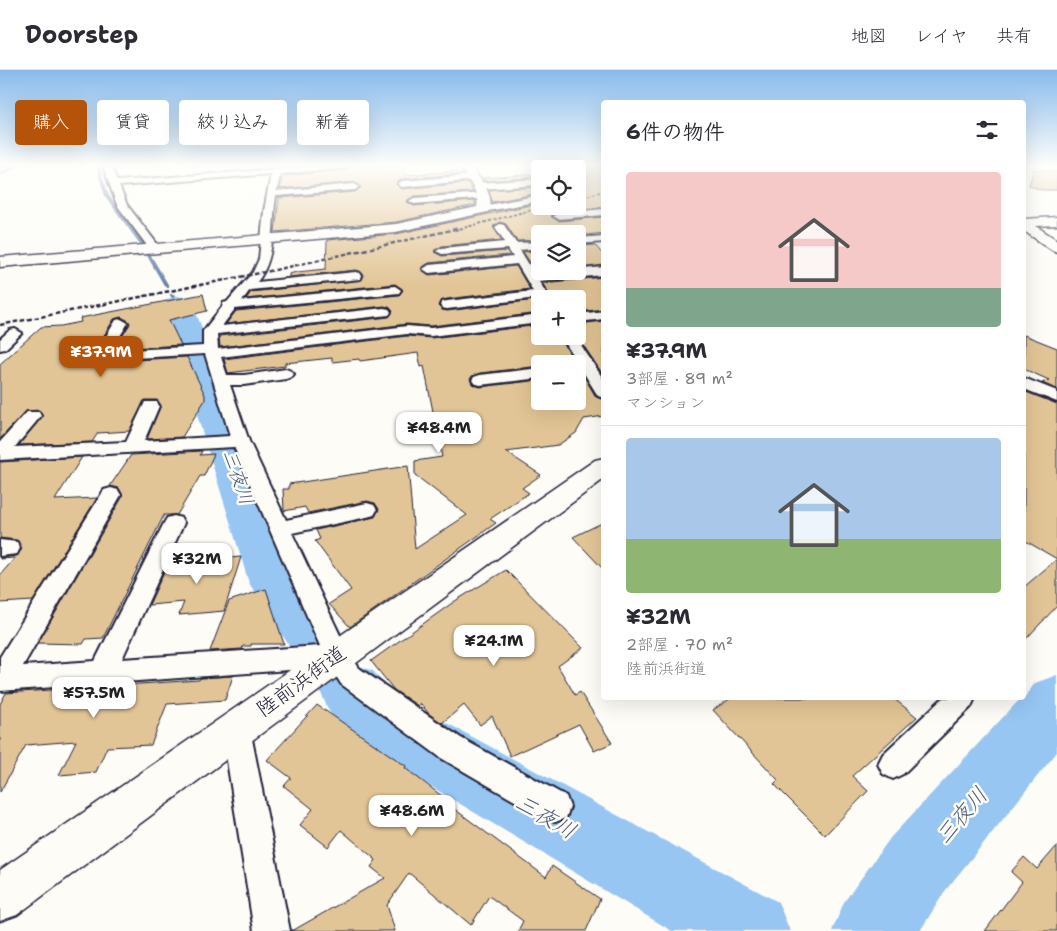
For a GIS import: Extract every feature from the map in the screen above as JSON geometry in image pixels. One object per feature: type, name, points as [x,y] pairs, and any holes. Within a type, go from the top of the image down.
[{"type":"street","points":[[123,206],[148,250]]},
{"type":"street","points":[[271,206],[267,240],[260,269],[228,306],[210,331],[209,339],[240,441],[337,656],[350,676],[451,748],[555,807]]},
{"type":"street","points":[[0,262],[396,228],[466,214],[471,206]]},
{"type":"street","points":[[558,216],[601,212]]},
{"type":"street","points":[[1026,224],[1057,221]]},
{"type":"street","points":[[1026,225],[1056,246]]},
{"type":"street","points":[[500,227],[531,278]]},
{"type":"street","points":[[586,240],[601,239]]},
{"type":"street","points":[[442,251],[531,245]]},
{"type":"street","points":[[429,269],[521,260]]},
{"type":"street","points":[[586,272],[601,270]]},
{"type":"street","points":[[245,287],[356,276]]},
{"type":"street","points":[[228,306],[395,290]]},
{"type":"street","points":[[447,305],[531,297]]},
{"type":"street","points":[[210,331],[384,312]]},
{"type":"street","points":[[586,317],[601,315]]},
{"type":"street","points":[[121,323],[100,356],[212,352],[407,330],[431,332],[531,320]]},
{"type":"street","points":[[0,346],[15,333]]},
{"type":"street","points":[[586,372],[601,389]]},
{"type":"street","points":[[222,380],[244,380],[286,374]]},
{"type":"street","points":[[480,380],[531,374]]},
{"type":"street","points":[[1026,384],[1057,397]]},
{"type":"street","points":[[132,447],[151,406]]},
{"type":"street","points":[[0,453],[33,416]]},
{"type":"street","points":[[0,453],[240,441]]},
{"type":"street","name":"陸前浜街道","points":[[0,898],[601,468]]},
{"type":"street","points":[[0,679],[111,495]]},
{"type":"street","points":[[280,528],[367,510]]},
{"type":"street","points":[[103,672],[174,523]]},
{"type":"street","points":[[0,679],[337,656]]},
{"type":"street","points":[[893,764],[959,700]]},
{"type":"street","points":[[236,728],[272,931]]},
{"type":"building","points":[[278,206],[470,206],[396,222],[275,232]]},
{"type":"building","points":[[525,206],[531,206],[531,215],[551,215],[558,221],[601,217],[601,233],[586,235],[586,225],[531,225],[531,240],[517,241],[506,224],[499,222],[493,227],[502,240],[442,246],[434,252],[442,256],[507,251],[510,255],[429,263],[421,268],[429,275],[516,266],[530,289],[447,299],[440,301],[438,306],[442,310],[447,311],[531,301],[531,314],[431,326],[407,324],[220,347],[219,336],[389,317],[393,311],[389,307],[384,306],[226,324],[236,311],[399,295],[403,290],[395,284],[246,299],[251,292],[362,280],[364,275],[356,270],[289,277],[289,274],[297,272],[326,269],[327,240],[396,234]]},
{"type":"building","points":[[586,206],[601,207],[586,209]]},
{"type":"building","points":[[595,245],[601,252],[601,265],[586,267],[586,246]]},
{"type":"building","points":[[531,251],[531,264],[523,252]]},
{"type":"building","points":[[601,277],[601,309],[586,311],[586,290],[546,290],[542,283]]},
{"type":"building","points":[[203,294],[207,311],[169,320],[181,345],[114,349],[130,324],[129,321],[121,317],[114,319],[92,355],[94,360],[101,362],[187,357],[205,395],[205,400],[182,437],[147,439],[161,405],[157,400],[145,400],[129,431],[98,433],[92,442],[19,445],[42,417],[39,410],[26,411],[0,439],[0,364],[41,327],[81,322],[80,318]]},
{"type":"building","points":[[601,321],[601,372],[583,345],[586,345],[586,323]]},
{"type":"building","points":[[531,326],[531,345],[564,345],[571,355],[531,355],[531,367],[480,373],[472,376],[470,379],[472,384],[480,387],[531,381],[531,410],[586,410],[586,380],[596,397],[601,399],[601,416],[584,419],[576,433],[558,445],[506,452],[541,475],[522,488],[529,493],[490,519],[496,523],[350,627],[329,604],[351,590],[315,541],[320,539],[316,530],[375,517],[379,509],[375,503],[367,501],[308,513],[305,507],[284,511],[283,489],[289,489],[289,484],[408,466],[415,549],[467,515],[415,475],[415,461],[442,457],[424,366],[421,367],[418,353],[360,361],[359,359],[332,362],[332,358],[285,363],[285,366],[228,373],[224,359],[407,336],[431,338]]},
{"type":"building","points":[[1026,336],[1057,348],[1057,389],[1042,383],[1049,380],[1026,370]]},
{"type":"building","points":[[1026,392],[1057,404],[1057,559],[1026,541]]},
{"type":"building","points":[[202,451],[200,455],[214,454],[204,476],[200,476],[177,515],[164,515],[103,638],[86,639],[83,644],[38,643],[123,496],[119,488],[110,486],[131,455]]},
{"type":"building","points":[[82,457],[55,500],[97,498],[33,601],[0,603],[0,575],[15,558],[0,558],[17,556],[22,549],[17,540],[0,538],[0,462]]},
{"type":"building","points":[[601,523],[601,567],[573,537]]},
{"type":"building","points":[[241,557],[224,611],[179,615],[184,602],[149,605],[168,563]]},
{"type":"building","points":[[1057,559],[1057,606],[1026,639],[1026,585]]},
{"type":"building","points":[[506,570],[583,648],[558,666],[575,695],[580,692],[612,743],[594,751],[579,724],[510,756],[492,716],[480,725],[464,705],[442,723],[429,714],[421,704],[418,706],[394,690],[371,661],[455,601]]},
{"type":"building","points":[[266,589],[284,644],[251,644],[251,646],[243,646],[242,649],[210,651],[229,601]]},
{"type":"building","points":[[233,676],[225,700],[167,704],[151,745],[107,747],[96,772],[59,775],[76,741],[26,745],[0,792],[0,704],[6,693]]},
{"type":"building","points":[[728,700],[896,700],[917,717],[852,776],[868,791],[825,835],[774,784],[778,780],[713,710]]},
{"type":"building","points":[[317,705],[406,766],[405,768],[455,806],[453,808],[546,877],[552,866],[600,899],[586,931],[518,931],[523,921],[489,896],[471,925],[409,873],[387,905],[395,931],[292,931],[385,878],[371,867],[376,860],[341,830],[328,847],[300,825],[313,809],[284,786],[291,778],[267,760]]},
{"type":"building","points":[[1057,846],[1057,931],[985,931],[1022,882],[1011,872],[1024,857],[1037,869]]},
{"type":"waterway","points":[[114,206],[144,247],[167,286]]},
{"type":"waterway","points":[[172,295],[178,305]]},
{"type":"waterway","name":"三夜川","points":[[178,305],[276,583],[317,641]]},
{"type":"waterway","name":"三夜川","points":[[351,691],[370,715],[749,931]]},
{"type":"waterway","name":"三夜川","points":[[873,931],[918,864],[1057,704]]},
{"type":"railway","points":[[455,230],[531,210]]},
{"type":"railway","points":[[0,325],[275,270],[460,228]]}]
